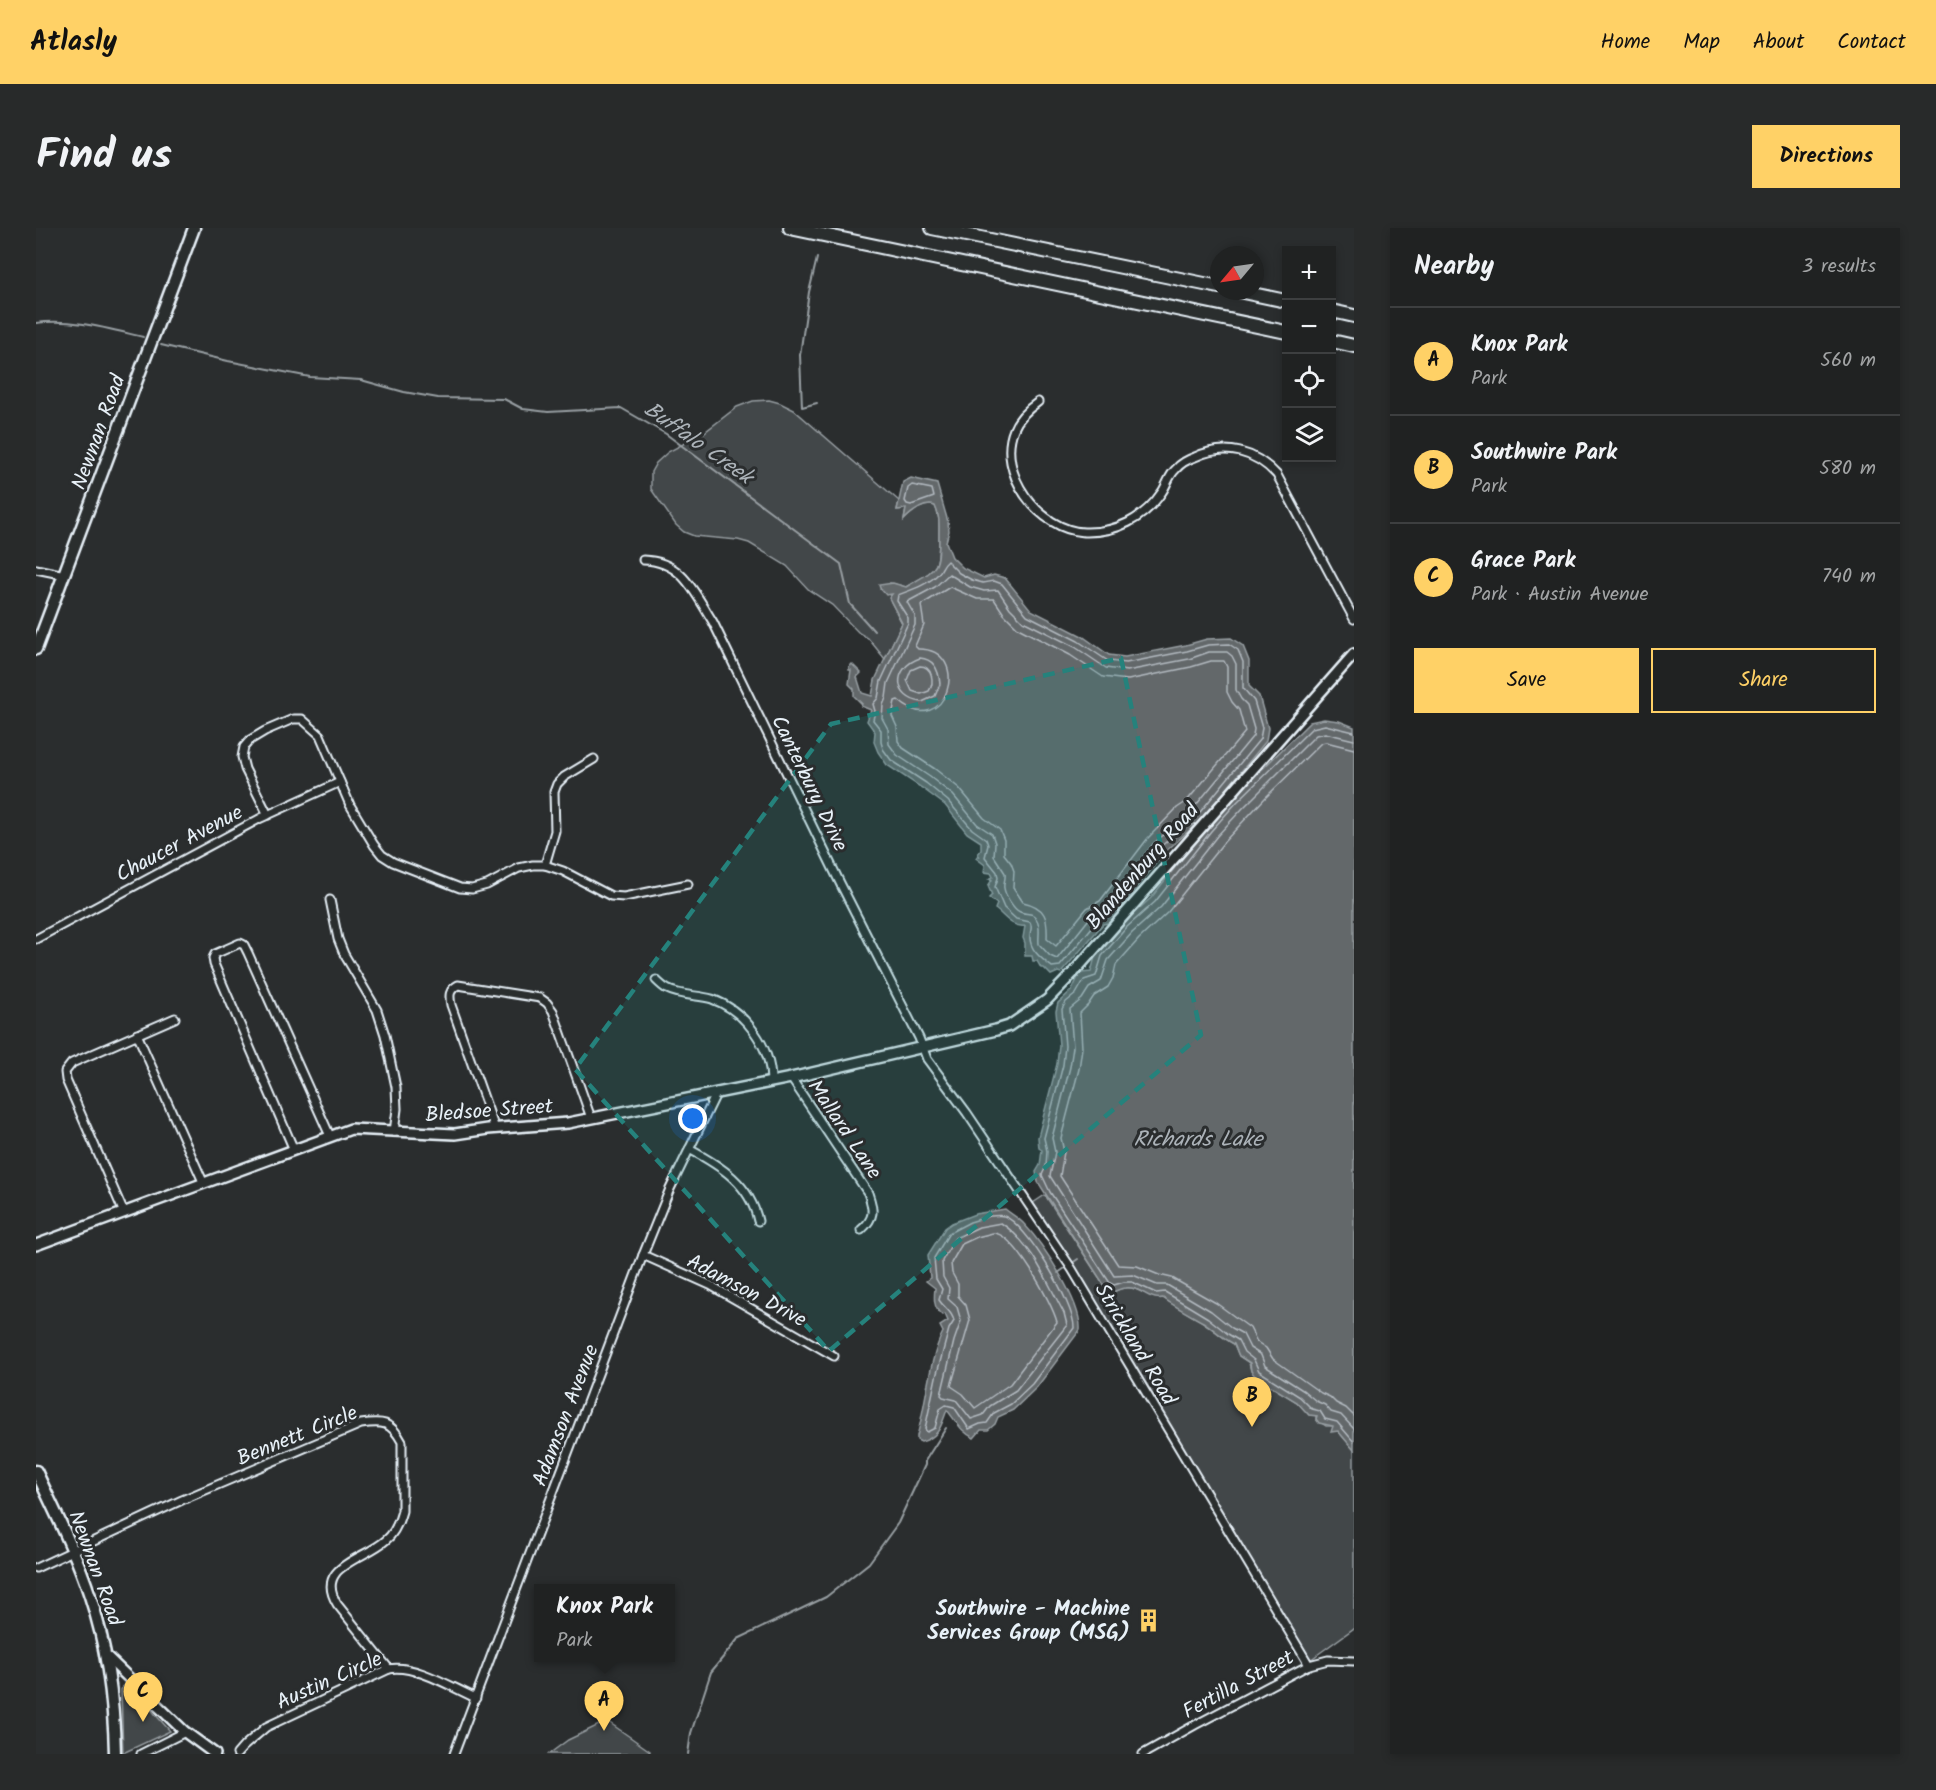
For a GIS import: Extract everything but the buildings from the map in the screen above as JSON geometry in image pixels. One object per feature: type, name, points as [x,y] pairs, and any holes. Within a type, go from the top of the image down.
[{"type":"highway","points":[[790,228],[1282,331]]},
{"type":"highway","points":[[932,228],[1210,285]]},
{"type":"highway","points":[[1264,297],[1282,301]]},
{"type":"highway","points":[[1336,312],[1354,316]]},
{"type":"highway","points":[[1336,340],[1354,340]]},
{"type":"highway","points":[[1336,341],[1354,346]]},
{"type":"main road","name":"Newnan Road","points":[[36,649],[194,228]]},
{"type":"main road","name":"Newnan Road","points":[[36,1470],[90,1596],[105,1655],[113,1709],[115,1754]]},
{"type":"street","points":[[1038,402],[1024,412],[1014,429],[1011,443],[1012,461],[1019,487],[1036,508],[1050,520],[1082,532],[1117,528],[1145,513],[1162,492],[1176,468],[1189,459],[1219,449],[1239,451],[1254,456],[1268,465],[1277,475],[1354,619]]},
{"type":"street","name":"Canterbury Drive","points":[[643,560],[658,560],[674,568],[688,582],[713,622],[922,1048]]},
{"type":"street","points":[[36,569],[65,575]]},
{"type":"street","name":"Blandenburg Road","points":[[922,1048],[1009,1026],[1047,1000],[1354,654]]},
{"type":"street","points":[[268,815],[245,769],[242,757],[244,747],[250,740],[265,731],[293,719],[302,719],[320,735],[350,805],[374,846],[393,862],[460,888],[472,889],[487,885],[519,868],[533,865],[545,865],[563,871],[611,896],[624,897],[688,884]]},
{"type":"street","points":[[545,865],[555,831],[554,792],[557,784],[564,777],[594,759]]},
{"type":"street","name":"Chaucer Avenue","points":[[36,939],[268,815],[340,782]]},
{"type":"street","points":[[330,900],[338,939],[344,954],[377,1010],[385,1035],[396,1087],[398,1109],[394,1132]]},
{"type":"street","points":[[294,1150],[214,964],[215,954],[240,943],[244,945],[248,953],[330,1136]]},
{"type":"street","points":[[656,980],[667,989],[712,999],[726,1006],[743,1020],[758,1036],[768,1056],[771,1081]]},
{"type":"street","points":[[495,1129],[450,1005],[449,994],[458,985],[540,998],[547,1003],[553,1011],[570,1055],[591,1118]]},
{"type":"street","points":[[124,1214],[66,1080],[65,1072],[72,1063],[175,1018]]},
{"type":"street","points":[[137,1034],[204,1184]]},
{"type":"street","name":"Bledsoe Street","points":[[36,1245],[351,1129],[452,1134],[568,1123],[791,1078],[922,1048]]},
{"type":"street","name":"Strickland Road","points":[[922,1048],[927,1059],[967,1113],[1072,1269],[1309,1665]]},
{"type":"street","name":"Mallard Lane","points":[[791,1078],[868,1193],[874,1209],[871,1221],[861,1230]]},
{"type":"street","name":"Adamson Avenue","points":[[454,1754],[643,1254],[669,1191],[717,1092]]},
{"type":"street","points":[[689,1149],[732,1175],[755,1208],[758,1221]]},
{"type":"street","name":"Adamson Drive","points":[[643,1254],[710,1286],[834,1356]]},
{"type":"street","name":"Bennett Circle","points":[[72,1550],[361,1424],[379,1422],[389,1425],[397,1432],[402,1442],[402,1511],[399,1522],[387,1540],[333,1574],[330,1584],[331,1595],[337,1604],[389,1669]]},
{"type":"street","points":[[36,1568],[72,1550]]},
{"type":"street","points":[[105,1655],[185,1732],[215,1754]]},
{"type":"street","name":"Fertilla Street","points":[[1143,1754],[1309,1665],[1328,1660],[1354,1661]]},
{"type":"street","name":"Austin Circle","points":[[237,1754],[266,1727],[389,1669],[421,1673],[476,1698]]},
{"type":"street","points":[[141,1754],[185,1732]]},
{"type":"highlighted area","points":[[1121,658],[1201,1035],[829,1351],[575,1069],[831,724]]},
{"type":"shaded area","points":[[769,400],[794,410],[899,501],[897,510],[906,509],[904,520],[922,507],[935,506],[939,524],[937,563],[930,572],[906,587],[890,583],[889,594],[893,594],[891,602],[902,623],[885,659],[868,638],[859,633],[832,605],[809,590],[787,566],[749,543],[694,536],[684,532],[676,525],[651,489],[651,472],[656,463],[668,452],[702,434],[737,407],[753,401]]},
{"type":"shaded area","points":[[1045,1195],[1106,1288],[1112,1292],[1122,1288],[1131,1288],[1153,1297],[1163,1298],[1203,1322],[1234,1344],[1239,1356],[1249,1363],[1256,1377],[1297,1402],[1309,1415],[1316,1415],[1316,1419],[1326,1426],[1334,1426],[1333,1430],[1338,1431],[1354,1450],[1354,1628],[1310,1660],[1079,1274],[1033,1203]]},
{"type":"shaded area","points":[[124,1684],[131,1687],[170,1731],[123,1753],[121,1690]]},
{"type":"shaded area","points":[[607,1721],[650,1751],[649,1754],[549,1754],[568,1740]]},
{"type":"water","points":[[911,478],[937,484],[948,522],[949,531],[946,542],[952,557],[963,568],[984,578],[994,575],[1005,578],[1031,610],[1082,636],[1109,655],[1125,657],[1207,639],[1231,638],[1243,646],[1249,661],[1249,686],[1259,696],[1268,728],[1266,741],[1198,824],[1193,824],[1192,828],[1165,852],[1121,908],[1113,922],[1103,924],[1061,973],[1051,975],[1041,968],[1037,961],[1033,961],[1032,956],[1025,956],[1023,938],[1025,926],[1016,925],[1008,920],[995,909],[997,904],[989,898],[992,895],[988,886],[992,880],[989,879],[993,877],[991,873],[984,872],[985,865],[976,858],[978,855],[980,857],[978,854],[981,850],[981,842],[967,833],[945,805],[887,765],[878,752],[874,742],[875,732],[867,721],[871,710],[861,706],[862,704],[854,696],[854,689],[849,684],[851,670],[849,667],[852,664],[861,673],[857,677],[862,693],[872,696],[875,680],[902,623],[889,598],[892,594],[886,595],[879,585],[893,583],[906,587],[930,572],[937,563],[939,524],[935,506],[922,507],[904,520],[906,509],[897,510],[903,482]]},
{"type":"water","name":"Richards Lake","points":[[1324,719],[1339,721],[1354,727],[1354,1450],[1338,1431],[1331,1432],[1333,1426],[1319,1423],[1317,1416],[1309,1415],[1297,1402],[1256,1377],[1251,1371],[1250,1363],[1239,1356],[1234,1344],[1203,1322],[1163,1298],[1153,1297],[1131,1288],[1122,1288],[1112,1292],[1106,1288],[1038,1182],[1036,1172],[1040,1165],[1042,1150],[1039,1148],[1038,1137],[1057,1064],[1059,1045],[1056,1011],[1058,1003],[1072,990],[1080,973],[1091,972],[1096,953],[1123,923],[1151,898],[1233,798],[1310,722]]},
{"type":"water","points":[[1005,1209],[1024,1224],[1051,1259],[1075,1305],[1080,1330],[1037,1387],[1013,1410],[998,1417],[995,1424],[988,1430],[981,1430],[974,1438],[969,1436],[947,1410],[936,1434],[921,1442],[917,1440],[917,1436],[934,1355],[943,1332],[940,1326],[948,1321],[945,1314],[942,1315],[936,1306],[935,1288],[926,1281],[930,1278],[928,1255],[945,1228],[952,1223],[975,1214]]},
{"type":"waterway","points":[[817,258],[809,292],[800,355],[802,407],[817,403]]},
{"type":"waterway","name":"Buffalo Creek","points":[[36,323],[77,323],[143,337]]},
{"type":"waterway","name":"Buffalo Creek","points":[[161,345],[310,377],[361,380],[404,392],[438,398],[504,399],[523,409],[548,412],[621,408],[666,434],[841,564],[850,604],[874,631]]},
{"type":"waterway","name":"Buffalo Creek","points":[[1165,852],[1171,859]]},
{"type":"waterway","points":[[1058,1273],[1078,1259]]},
{"type":"waterway","points":[[688,1754],[691,1733],[711,1672],[738,1639],[826,1597],[869,1563],[898,1523],[925,1461],[946,1428]]},
{"type":"place","name":"Southwire Park","points":[[1252,1427]]},
{"type":"place","name":"Southwire - Machine Services Group (MSG)","points":[[1148,1620]]},
{"type":"place","name":"Grace Park","points":[[143,1722]]},
{"type":"place","name":"Knox Park","points":[[604,1731]]}]
